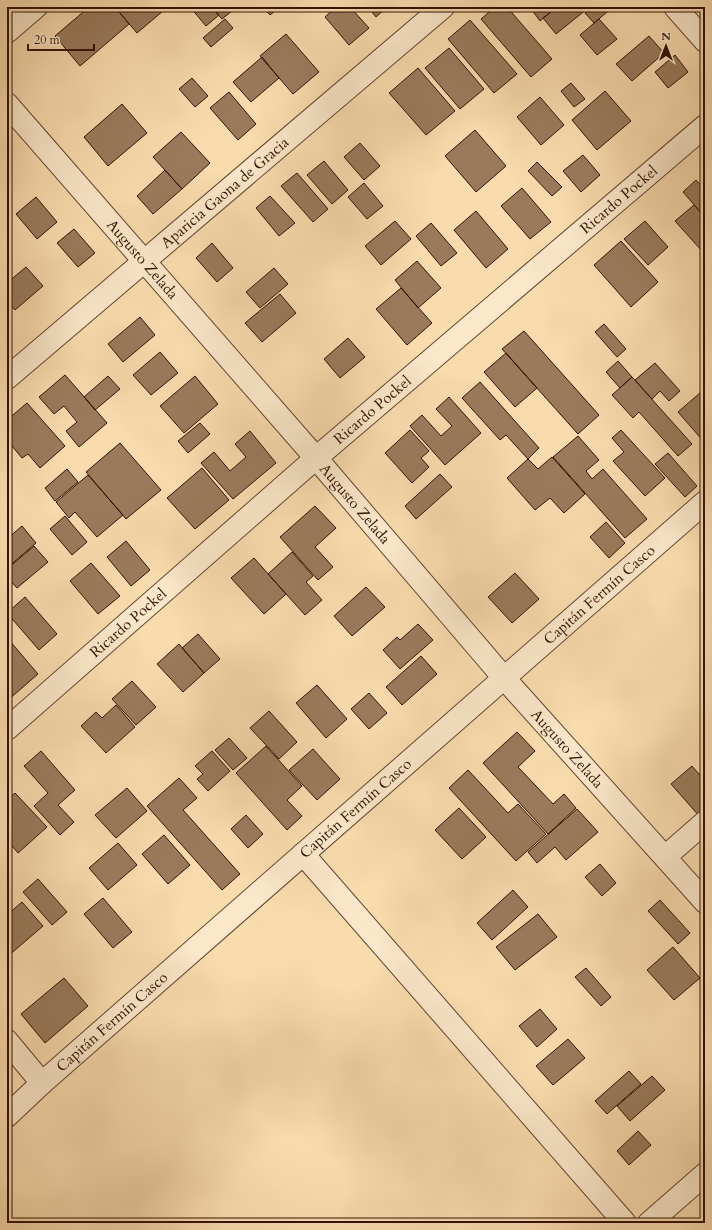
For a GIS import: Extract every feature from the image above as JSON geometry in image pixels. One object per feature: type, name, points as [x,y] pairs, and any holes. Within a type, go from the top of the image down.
[{"type":"street","points":[[7,32],[36,7]]},
{"type":"street","name":"Aparicia Gaona de Gracia","points":[[7,378],[443,7]]},
{"type":"street","points":[[675,7],[705,41]]},
{"type":"street","name":"Augusto Zelada","points":[[7,104],[316,458],[504,678],[705,902]]},
{"type":"street","name":"Ricardo Pockel","points":[[7,729],[316,458],[705,126]]},
{"type":"street","name":"Capitán Fermín Casco","points":[[7,1116],[42,1083],[705,502]]},
{"type":"street","points":[[665,857],[705,822]]},
{"type":"street","points":[[303,854],[625,1223]]},
{"type":"street","points":[[7,1041],[42,1083]]},
{"type":"street","points":[[649,1223],[705,1174]]},
{"type":"building","points":[[89,7],[115,7],[129,24],[80,66],[55,36]]},
{"type":"building","points":[[115,7],[159,7],[163,11],[137,33]]},
{"type":"building","points":[[190,7],[211,7],[219,15],[206,26]]},
{"type":"building","points":[[211,7],[237,7],[222,19]]},
{"type":"building","points":[[263,7],[280,7],[270,15]]},
{"type":"building","points":[[336,7],[350,7],[369,28],[349,45],[325,17]]},
{"type":"building","points":[[368,7],[387,7],[376,17]]},
{"type":"building","points":[[495,7],[507,7],[552,59],[531,77],[481,19]]},
{"type":"building","points":[[536,7],[557,7],[540,21],[532,10]]},
{"type":"building","points":[[557,7],[586,7],[587,9],[556,34],[543,18]]},
{"type":"building","points":[[593,7],[613,7],[594,23],[585,13]]},
{"type":"building","points":[[225,19],[233,28],[211,47],[203,38]]},
{"type":"building","points":[[599,19],[617,39],[597,55],[580,35]]},
{"type":"building","points":[[470,20],[517,74],[494,93],[448,39]]},
{"type":"building","points":[[286,34],[319,72],[293,94],[260,56]]},
{"type":"building","points":[[649,36],[664,53],[632,81],[616,64]]},
{"type":"building","points":[[449,48],[484,89],[460,109],[425,68]]},
{"type":"building","points":[[675,55],[688,72],[668,88],[655,72]]},
{"type":"building","points":[[262,57],[279,78],[251,102],[233,82]]},
{"type":"building","points":[[418,68],[455,111],[426,135],[389,93]]},
{"type":"building","points":[[192,78],[208,96],[195,107],[179,89]]},
{"type":"building","points":[[571,83],[585,99],[574,107],[561,91]]},
{"type":"building","points":[[605,91],[631,121],[597,150],[572,120]]},
{"type":"building","points":[[229,92],[256,124],[238,140],[210,108]]},
{"type":"building","points":[[540,97],[564,125],[541,145],[517,117]]},
{"type":"building","points":[[122,104],[147,133],[108,166],[84,137]]},
{"type":"building","points":[[475,130],[506,166],[476,192],[445,156]]},
{"type":"building","points":[[181,132],[210,163],[182,189],[153,157]]},
{"type":"building","points":[[360,143],[380,166],[364,180],[344,157]]},
{"type":"building","points":[[583,155],[600,175],[581,192],[563,171]]},
{"type":"building","points":[[324,161],[348,190],[332,204],[307,175]]},
{"type":"building","points":[[537,162],[562,187],[552,196],[528,171]]},
{"type":"building","points":[[165,170],[182,189],[153,214],[137,196]]},
{"type":"building","points":[[297,173],[328,209],[313,222],[281,186]]},
{"type":"building","points":[[696,180],[705,190],[705,213],[703,215],[683,192]]},
{"type":"building","points":[[364,183],[383,206],[367,219],[348,197]]},
{"type":"building","points":[[522,188],[551,222],[530,239],[501,206]]},
{"type":"building","points":[[270,196],[295,223],[279,236],[256,208]]},
{"type":"building","points":[[36,197],[57,222],[37,239],[16,214]]},
{"type":"building","points":[[694,205],[705,217],[705,249],[702,251],[675,221]]},
{"type":"building","points":[[476,211],[508,249],[486,268],[454,230]]},
{"type":"building","points":[[395,221],[411,239],[381,265],[365,246]]},
{"type":"building","points":[[645,221],[668,247],[648,265],[624,239]]},
{"type":"building","points":[[431,223],[457,253],[441,266],[416,236]]},
{"type":"building","points":[[74,229],[95,253],[78,267],[57,243]]},
{"type":"building","points":[[621,241],[658,282],[631,307],[594,265]]},
{"type":"building","points":[[212,243],[233,268],[217,282],[196,258]]},
{"type":"building","points":[[417,261],[441,288],[418,308],[395,280]]},
{"type":"building","points":[[26,267],[43,286],[15,310],[7,301],[7,283]]},
{"type":"building","points":[[274,268],[288,284],[260,308],[246,292]]},
{"type":"building","points":[[401,288],[432,323],[407,345],[376,309]]},
{"type":"building","points":[[280,294],[296,313],[262,342],[245,323]]},
{"type":"building","points":[[140,317],[155,335],[123,362],[108,344]]},
{"type":"building","points":[[604,324],[626,349],[617,357],[595,332]]},
{"type":"building","points":[[524,331],[599,415],[578,434],[502,349]]},
{"type":"building","points":[[348,338],[365,357],[340,378],[324,359]]},
{"type":"building","points":[[160,352],[178,373],[151,395],[133,375]]},
{"type":"building","points":[[506,353],[537,388],[515,407],[484,372]]},
{"type":"building","points":[[618,361],[632,377],[620,388],[606,372]]},
{"type":"building","points":[[655,363],[680,391],[669,401],[660,391],[652,399],[635,380]]},
{"type":"building","points":[[65,375],[107,423],[79,447],[66,431],[77,422],[64,406],[54,414],[39,397]]},
{"type":"building","points":[[108,376],[120,389],[95,410],[84,397]]},
{"type":"building","points":[[195,376],[218,404],[184,433],[160,406]]},
{"type":"building","points":[[632,377],[692,444],[678,456],[639,412],[633,418],[612,395]]},
{"type":"building","points":[[480,382],[539,448],[528,459],[506,435],[500,440],[462,398]]},
{"type":"building","points":[[701,392],[705,397],[705,443],[678,412]]},
{"type":"building","points":[[449,397],[481,433],[445,465],[410,426],[422,415],[441,436],[452,426],[436,409]]},
{"type":"building","points":[[27,403],[65,446],[40,468],[28,454],[22,458],[7,440],[7,420]]},
{"type":"building","points":[[200,423],[210,434],[188,453],[178,441]]},
{"type":"building","points":[[410,430],[429,451],[421,458],[429,467],[412,483],[385,453]]},
{"type":"building","points":[[621,430],[665,478],[645,496],[613,461],[624,452],[612,438]]},
{"type":"building","points":[[250,431],[276,463],[233,499],[201,463],[214,452],[230,471],[246,457],[235,444]]},
{"type":"building","points":[[578,436],[599,460],[586,471],[592,479],[603,469],[647,519],[625,538],[553,457]]},
{"type":"building","points":[[120,443],[161,490],[126,519],[86,472]]},
{"type":"building","points":[[668,453],[697,486],[685,497],[655,464]]},
{"type":"building","points":[[552,457],[585,494],[564,513],[550,498],[535,510],[507,478],[528,459],[538,469]]},
{"type":"building","points":[[202,468],[229,500],[195,529],[167,498]]},
{"type":"building","points":[[67,469],[78,482],[55,501],[45,488]]},
{"type":"building","points":[[440,474],[452,487],[416,519],[405,506]]},
{"type":"building","points":[[88,475],[123,515],[97,537],[75,512],[69,518],[56,502]]},
{"type":"building","points":[[315,506],[336,528],[315,547],[333,567],[318,580],[280,537]]},
{"type":"building","points":[[65,516],[87,542],[72,555],[50,529]]},
{"type":"building","points":[[606,522],[625,543],[609,558],[590,537]]},
{"type":"building","points":[[22,526],[36,543],[7,568],[7,539]]},
{"type":"building","points":[[126,541],[150,570],[131,586],[107,557]]},
{"type":"building","points":[[34,546],[48,562],[17,588],[7,577],[7,569]]},
{"type":"building","points":[[292,552],[313,576],[306,582],[322,600],[305,615],[268,574]]},
{"type":"building","points":[[254,558],[286,594],[264,614],[231,578]]},
{"type":"building","points":[[91,563],[120,596],[98,614],[70,581]]},
{"type":"building","points":[[515,573],[539,599],[512,623],[488,597]]},
{"type":"building","points":[[366,587],[385,607],[352,636],[334,616]]},
{"type":"building","points":[[25,597],[57,634],[39,650],[7,613]]},
{"type":"building","points":[[418,624],[433,640],[400,669],[383,650],[397,637],[400,640]]},
{"type":"building","points":[[198,634],[220,659],[204,673],[182,648]]},
{"type":"building","points":[[9,640],[38,674],[7,701],[7,641]]},
{"type":"building","points":[[179,644],[204,673],[183,692],[157,664]]},
{"type":"building","points":[[421,656],[437,674],[402,705],[386,687]]},
{"type":"building","points":[[132,681],[156,707],[136,725],[112,699]]},
{"type":"building","points":[[317,685],[347,719],[326,738],[296,703]]},
{"type":"building","points":[[369,693],[387,713],[369,729],[351,709]]},
{"type":"building","points":[[116,705],[135,727],[106,753],[81,726],[96,712],[102,718]]},
{"type":"building","points":[[269,711],[297,742],[279,759],[250,728]]},
{"type":"building","points":[[517,732],[535,751],[518,767],[553,804],[564,794],[576,808],[548,834],[483,763]]},
{"type":"building","points":[[229,738],[247,758],[233,770],[215,750]]},
{"type":"building","points":[[266,746],[302,786],[287,800],[302,816],[287,830],[236,773]]},
{"type":"building","points":[[313,749],[340,779],[317,800],[289,770]]},
{"type":"building","points":[[41,751],[75,790],[58,805],[74,822],[60,835],[34,806],[48,793],[24,766]]},
{"type":"building","points":[[212,751],[230,771],[208,791],[197,779],[203,774],[195,766]]},
{"type":"building","points":[[692,766],[705,781],[705,812],[700,817],[671,784]]},
{"type":"building","points":[[468,770],[508,813],[518,804],[546,834],[516,861],[449,788]]},
{"type":"building","points":[[179,778],[197,798],[183,810],[240,874],[222,890],[147,806]]},
{"type":"building","points":[[127,788],[147,811],[116,838],[95,815]]},
{"type":"building","points":[[15,793],[47,827],[18,853],[7,840],[7,800]]},
{"type":"building","points":[[459,808],[486,837],[462,859],[435,830]]},
{"type":"building","points":[[577,809],[598,832],[566,860],[555,847],[537,863],[528,852]]},
{"type":"building","points":[[246,815],[263,834],[248,848],[231,829]]},
{"type":"building","points":[[164,835],[190,865],[168,884],[142,854]]},
{"type":"building","points":[[118,843],[137,865],[108,890],[89,868]]},
{"type":"building","points":[[600,864],[616,883],[602,896],[585,877]]},
{"type":"building","points":[[38,879],[67,912],[52,925],[23,892]]},
{"type":"building","points":[[513,890],[528,907],[492,940],[477,923]]},
{"type":"building","points":[[103,898],[132,932],[113,948],[84,914]]},
{"type":"building","points":[[660,900],[690,933],[678,944],[648,911]]},
{"type":"building","points":[[22,902],[43,926],[7,957],[7,915]]},
{"type":"building","points":[[538,914],[557,937],[515,970],[496,947]]},
{"type":"building","points":[[673,947],[700,978],[674,1000],[647,970]]},
{"type":"building","points":[[586,968],[611,997],[601,1006],[575,977]]},
{"type":"building","points":[[64,978],[88,1006],[45,1043],[21,1014]]},
{"type":"building","points":[[540,1009],[557,1029],[537,1047],[519,1026]]},
{"type":"building","points":[[568,1039],[585,1058],[553,1085],[536,1066]]},
{"type":"building","points":[[629,1071],[641,1084],[607,1114],[595,1101]]},
{"type":"building","points":[[652,1076],[665,1090],[630,1121],[617,1106]]},
{"type":"building","points":[[638,1131],[651,1145],[629,1165],[617,1151]]}]
